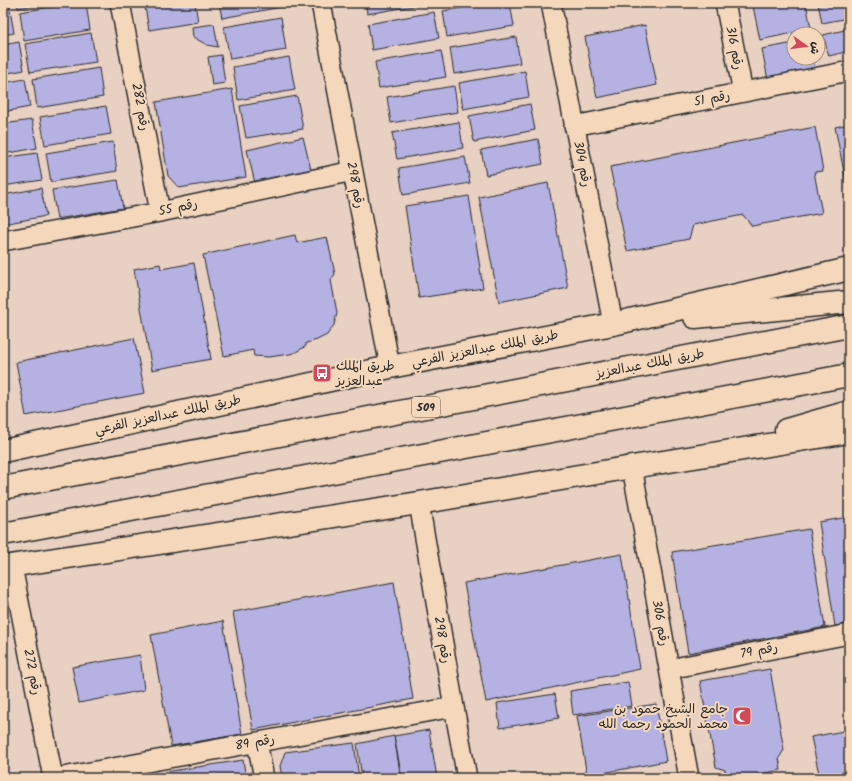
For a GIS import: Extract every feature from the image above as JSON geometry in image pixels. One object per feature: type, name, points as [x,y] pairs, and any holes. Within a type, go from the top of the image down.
[{"type":"main road","name":"طريق الملك عبدالعزيز الفرعي","points":[[3,451],[390,367],[613,324],[849,269]]},
{"type":"main road","points":[[613,324],[849,302]]},
{"type":"main road","name":"طريق الملك عبدالعزيز","points":[[5,486],[849,326]]},
{"type":"main road","points":[[3,534],[849,375]]},
{"type":"main road","points":[[696,457],[849,412]]},
{"type":"main road","points":[[6,567],[419,503],[849,432]]},
{"type":"street","name":"رقم 282","points":[[120,3],[160,212]]},
{"type":"street","name":"رقم 298","points":[[321,3],[390,367]]},
{"type":"street","name":"رقم 304","points":[[551,3],[613,324]]},
{"type":"street","name":"رقم 316","points":[[725,3],[743,92]]},
{"type":"street","name":"رقم 51","points":[[574,126],[849,71]]},
{"type":"street","name":"رقم 55","points":[[3,241],[160,212],[353,171]]},
{"type":"street","name":"رقم 306","points":[[632,467],[689,778]]},
{"type":"street","name":"رقم 298","points":[[419,503],[467,778]]},
{"type":"street","name":"رقم 272","points":[[6,567],[53,778]]},
{"type":"street","name":"رقم 79","points":[[669,669],[849,634]]},
{"type":"street","name":"رقم 89","points":[[57,778],[454,707]]},
{"type":"street","points":[[257,742],[264,778]]},
{"type":"building","points":[[17,3],[48,3],[18,8]]},
{"type":"building","points":[[76,3],[86,3],[90,30],[24,41],[20,12]]},
{"type":"building","points":[[171,3],[195,3],[198,22],[149,30],[145,7]]},
{"type":"building","points":[[219,3],[286,3],[287,6],[222,18]]},
{"type":"building","points":[[366,3],[431,3],[367,14]]},
{"type":"building","points":[[491,3],[510,3],[514,26],[447,37],[443,11]]},
{"type":"building","points":[[767,3],[806,3],[810,26],[786,26],[786,34],[760,40],[753,6]]},
{"type":"building","points":[[818,3],[849,3],[849,18],[822,23]]},
{"type":"building","points":[[9,4],[14,33],[3,35],[3,5]]},
{"type":"building","points":[[434,12],[439,38],[372,50],[368,24]]},
{"type":"building","points":[[281,17],[286,50],[230,59],[224,27]]},
{"type":"building","points":[[214,24],[218,47],[207,45],[193,37],[192,27]]},
{"type":"building","points":[[645,25],[657,85],[597,98],[585,37]]},
{"type":"building","points":[[849,29],[849,51],[829,56],[826,46],[826,34]]},
{"type":"building","points":[[91,33],[96,62],[30,72],[25,44]]},
{"type":"building","points":[[516,37],[520,63],[454,74],[450,48]]},
{"type":"building","points":[[19,42],[24,70],[3,74],[3,45]]},
{"type":"building","points":[[786,44],[786,66],[814,66],[815,70],[768,80],[762,49]]},
{"type":"building","points":[[441,51],[446,77],[379,88],[375,62]]},
{"type":"building","points":[[221,55],[225,83],[212,85],[208,57]]},
{"type":"building","points":[[289,57],[295,90],[238,100],[233,67]]},
{"type":"building","points":[[99,68],[103,97],[37,108],[33,79]]},
{"type":"building","points":[[525,71],[529,97],[463,109],[459,83]]},
{"type":"building","points":[[25,79],[30,107],[3,112],[3,83]]},
{"type":"building","points":[[454,86],[458,112],[391,123],[387,97]]},
{"type":"building","points":[[232,89],[246,177],[179,188],[168,176],[156,102]]},
{"type":"building","points":[[297,96],[303,129],[246,138],[240,106]]},
{"type":"building","points":[[530,104],[535,130],[474,142],[469,116]]},
{"type":"building","points":[[106,106],[111,134],[45,145],[40,117]]},
{"type":"building","points":[[32,120],[37,148],[3,154],[3,124]]},
{"type":"building","points":[[459,122],[463,148],[397,159],[392,133]]},
{"type":"building","points":[[849,124],[849,192],[848,192],[835,127]]},
{"type":"building","points":[[815,127],[823,171],[814,172],[822,213],[752,226],[743,215],[693,225],[689,239],[627,251],[610,167]]},
{"type":"building","points":[[303,137],[311,170],[255,183],[247,150]]},
{"type":"building","points":[[538,139],[543,164],[486,175],[481,150]]},
{"type":"building","points":[[113,142],[117,171],[51,182],[46,153]]},
{"type":"building","points":[[37,153],[42,180],[3,186],[3,158]]},
{"type":"building","points":[[465,157],[470,183],[403,195],[399,168]]},
{"type":"building","points":[[118,180],[123,208],[57,219],[52,190]]},
{"type":"building","points":[[548,183],[568,288],[499,302],[479,197]]},
{"type":"building","points":[[41,188],[46,216],[3,224],[3,195]]},
{"type":"building","points":[[469,196],[483,288],[419,298],[405,206]]},
{"type":"building","points":[[295,235],[297,243],[327,237],[335,274],[331,280],[337,313],[334,325],[327,335],[306,343],[306,346],[290,354],[269,357],[254,356],[253,350],[224,356],[203,255]]},
{"type":"building","points":[[194,263],[211,359],[152,370],[134,269],[160,264],[161,269]]},
{"type":"building","points":[[134,338],[145,393],[26,416],[16,362]]},
{"type":"building","points":[[849,517],[849,623],[835,626],[819,522]]},
{"type":"building","points":[[809,529],[825,627],[688,653],[672,552]]},
{"type":"building","points":[[622,554],[640,669],[486,702],[464,583]]},
{"type":"building","points":[[394,582],[413,699],[253,730],[233,612]]},
{"type":"building","points":[[223,621],[242,734],[171,746],[151,635]]},
{"type":"building","points":[[140,655],[144,690],[79,703],[72,667]]},
{"type":"building","name":"جامع الشيخ حمود بن محمد الحمود رحمه الله","points":[[770,669],[784,750],[779,758],[781,770],[740,778],[727,778],[725,770],[716,767],[700,681]]},
{"type":"building","points":[[628,682],[632,706],[573,715],[570,691]]},
{"type":"building","points":[[555,694],[559,718],[500,728],[497,703]]},
{"type":"building","points":[[656,704],[666,761],[587,776],[577,716]]},
{"type":"building","points":[[429,730],[437,778],[402,778],[394,736]]},
{"type":"building","points":[[849,730],[849,778],[820,778],[811,737]]},
{"type":"building","points":[[394,736],[401,778],[362,778],[357,744]]},
{"type":"building","points":[[354,743],[359,778],[282,778],[280,766],[285,752]]},
{"type":"building","points":[[243,760],[246,778],[166,778],[165,772]]},
{"type":"building","points":[[671,774],[672,778],[650,778]]},
{"type":"place","name":"طريق الملك عبدالعزيز","points":[[322,373]]},
{"type":"place","name":"جامع الشيخ حمود بن محمد الحمود رحمه الله","points":[[742,716]]}]
